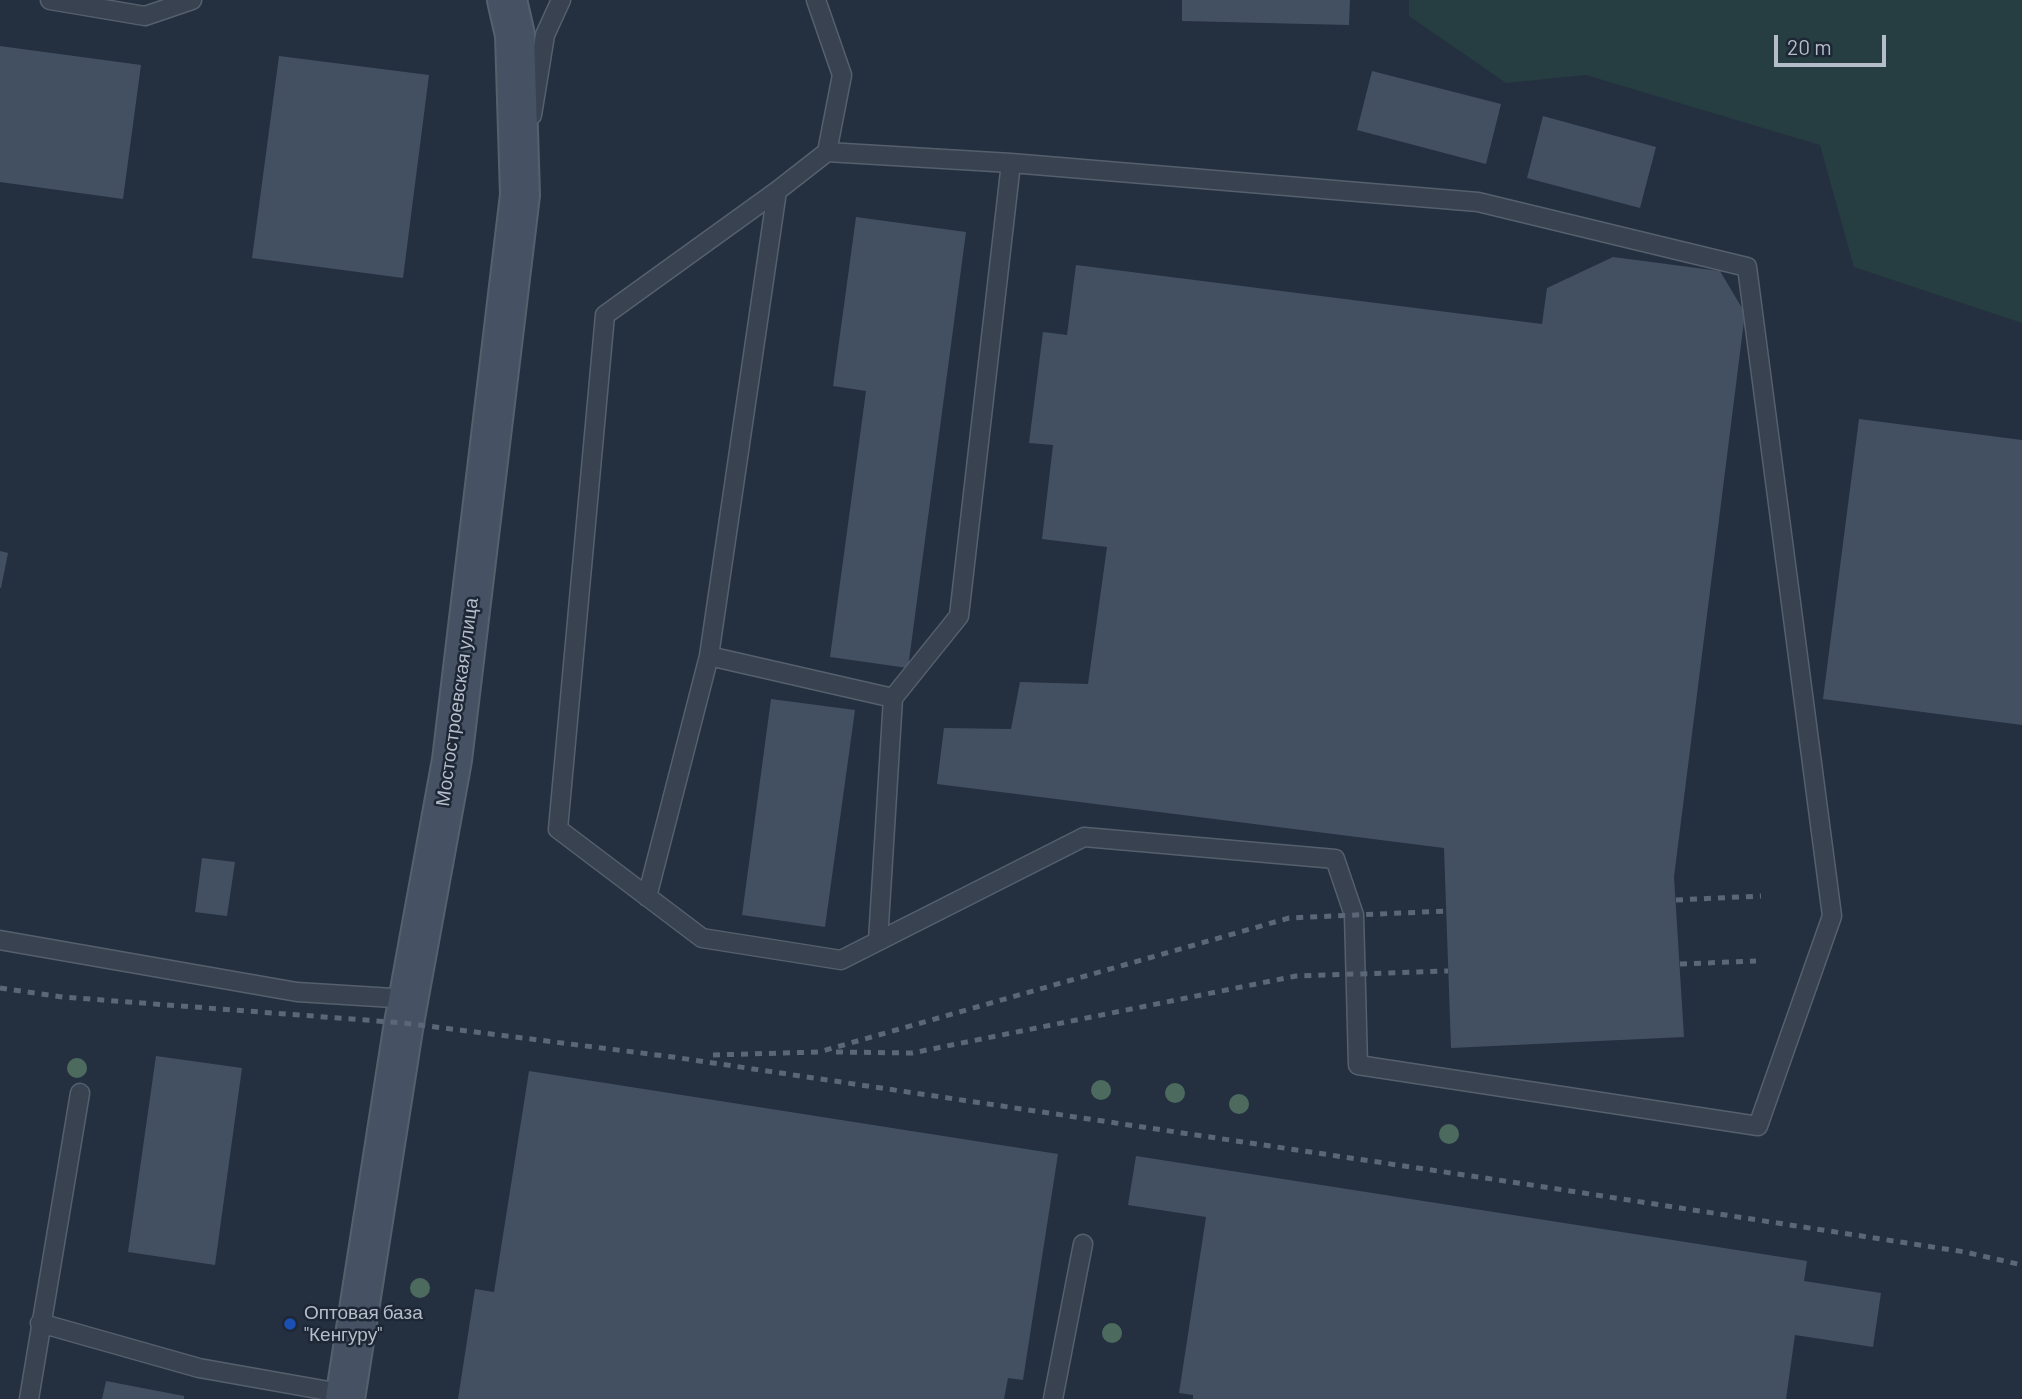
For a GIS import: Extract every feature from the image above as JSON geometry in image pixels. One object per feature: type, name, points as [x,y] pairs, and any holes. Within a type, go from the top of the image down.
[{"type":"main road","name":"Мостостроевская улица","points":[[346,1396],[409,999],[452,760],[520,195],[515,35],[507,0]]},
{"type":"lane","points":[[50,0],[145,16],[192,0]]},
{"type":"lane","points":[[520,195],[545,35],[561,0]]},
{"type":"lane","points":[[816,0],[842,75],[827,152],[605,315],[558,830],[702,938],[841,960],[1084,837],[1335,859],[1354,915],[1358,1065],[1758,1126],[1832,916],[1747,267],[1478,202],[1011,163],[827,152]]},
{"type":"lane","points":[[878,941],[892,698],[959,616],[1011,163]]},
{"type":"lane","points":[[647,897],[709,656],[777,191]]},
{"type":"lane","points":[[709,656],[892,698]]},
{"type":"lane","points":[[0,940],[297,992],[409,999]]},
{"type":"lane","points":[[29,1399],[80,1093]]},
{"type":"lane","points":[[1053,1399],[1083,1244]]},
{"type":"lane","points":[[40,1323],[199,1368],[346,1396]]},
{"type":"green space","points":[[1409,0],[2022,0],[2022,323],[1854,267],[1820,145],[1586,75],[1506,83],[1409,16]]},
{"type":"building","points":[[1182,0],[1350,0],[1349,25],[1182,21]]},
{"type":"building","points":[[0,46],[141,65],[123,199],[0,182]]},
{"type":"building","points":[[279,56],[429,75],[403,278],[252,258]]},
{"type":"building","points":[[1372,71],[1501,104],[1486,164],[1357,130]]},
{"type":"building","points":[[1543,116],[1656,147],[1640,208],[1527,178]]},
{"type":"building","points":[[856,217],[966,232],[908,668],[830,657],[866,391],[833,386]]},
{"type":"building","points":[[1613,257],[1720,271],[1745,313],[1674,877],[1684,1037],[1451,1048],[1444,848],[937,784],[944,728],[1011,729],[1020,682],[1088,684],[1107,547],[1042,539],[1053,445],[1029,443],[1043,332],[1067,335],[1076,265],[1542,324],[1547,288]]},
{"type":"building","points":[[1859,419],[2022,440],[2022,725],[1823,699]]},
{"type":"building","points":[[0,551],[8,553],[1,588],[0,588]]},
{"type":"building","points":[[771,699],[855,710],[825,927],[742,915]]},
{"type":"building","points":[[202,858],[235,862],[227,916],[195,912]]},
{"type":"building","points":[[156,1056],[242,1068],[215,1265],[128,1252]]},
{"type":"building","points":[[529,1071],[1058,1154],[1023,1380],[1008,1378],[1004,1399],[458,1399],[475,1289],[494,1292]]},
{"type":"building","points":[[1136,1156],[1807,1261],[1804,1281],[1881,1293],[1873,1347],[1795,1335],[1786,1399],[1193,1399],[1193,1395],[1179,1393],[1206,1217],[1128,1205]]},
{"type":"building","points":[[106,1381],[184,1396],[184,1399],[102,1399]]},
{"type":"railway","points":[[1676,900],[1761,896]]},
{"type":"railway","points":[[713,1055],[819,1052],[1289,918],[1446,911]]},
{"type":"railway","points":[[1680,964],[1756,961]]},
{"type":"railway","points":[[836,1052],[912,1053],[1296,976],[1448,971]]},
{"type":"railway","points":[[0,988],[63,997],[404,1023],[673,1057],[1525,1184],[1965,1252],[2022,1265]]},
{"type":"place","name":"Оптовая база \"Кенгуру\"","points":[[290,1324]]}]
